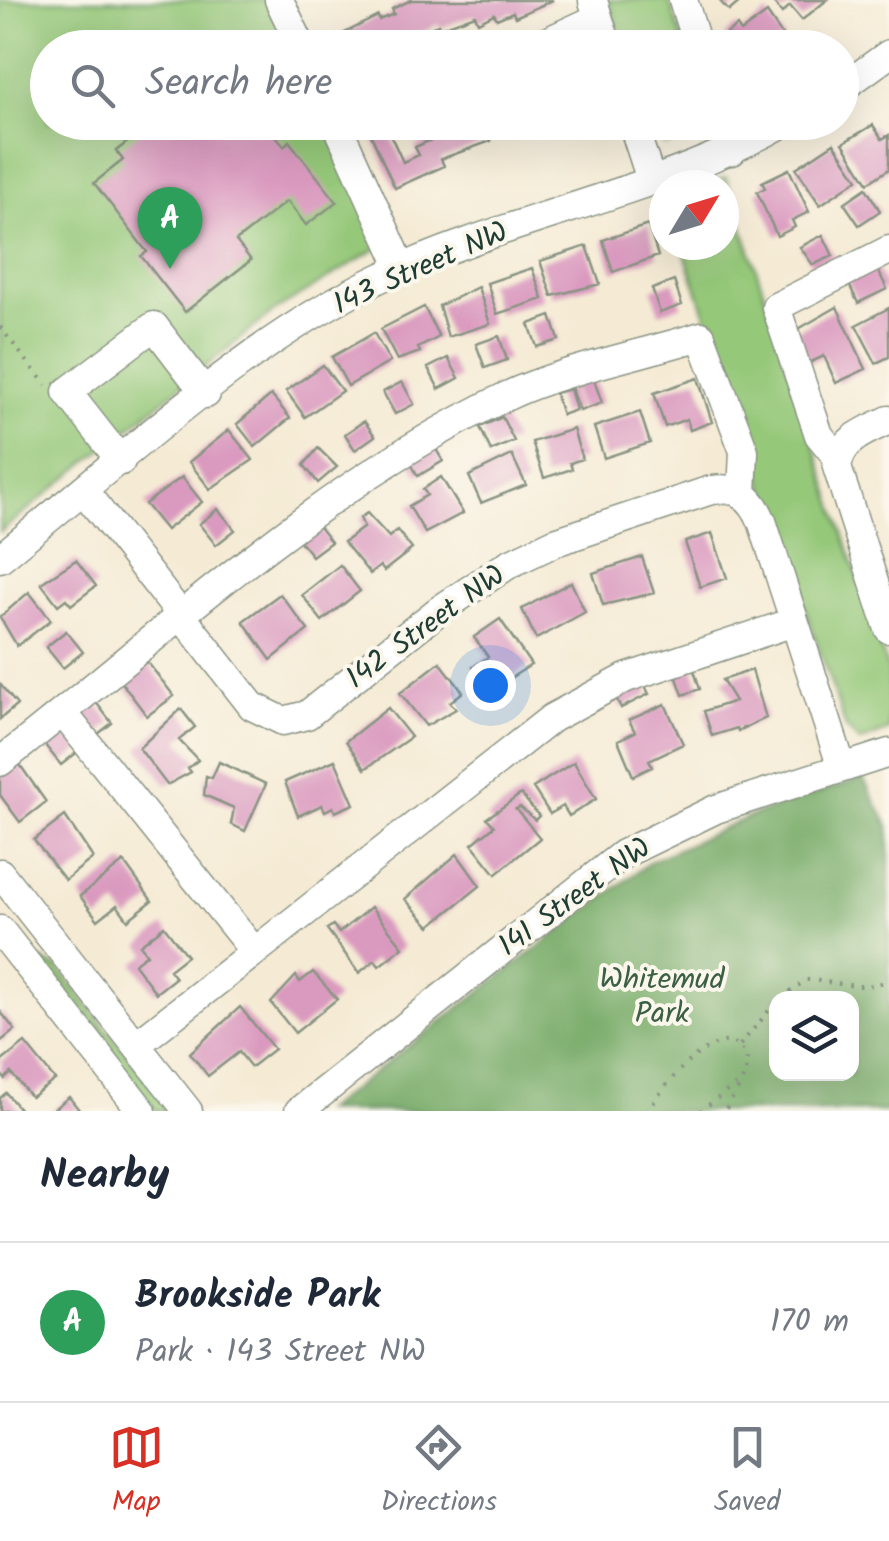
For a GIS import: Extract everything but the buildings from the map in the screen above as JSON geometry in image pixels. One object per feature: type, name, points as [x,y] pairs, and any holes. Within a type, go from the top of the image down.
[{"type":"street","points":[[279,0],[293,30]]},
{"type":"street","points":[[683,0],[692,30]]},
{"type":"street","points":[[562,30],[595,9]]},
{"type":"street","points":[[859,77],[888,58]]},
{"type":"street","points":[[344,140],[402,268]]},
{"type":"street","points":[[638,140],[649,174]]},
{"type":"street","points":[[729,140],[732,151]]},
{"type":"street","name":"143 Street NW","points":[[679,170],[752,140]]},
{"type":"street","name":"143 Street NW","points":[[0,558],[206,394],[313,315],[402,268],[649,181]]},
{"type":"street","points":[[889,250],[776,307],[818,435],[838,458],[840,484],[884,593],[889,629]]},
{"type":"street","points":[[121,461],[67,392],[154,326],[206,394]]},
{"type":"street","points":[[0,762],[330,499],[435,433],[510,394],[701,336],[744,451],[742,494],[762,521],[842,768]]},
{"type":"street","points":[[838,458],[850,440],[889,420]]},
{"type":"street","name":"142 Street NW","points":[[182,617],[252,706],[283,721],[315,709],[466,590],[531,552],[708,491],[724,488],[742,494]]},
{"type":"street","points":[[84,491],[182,617]]},
{"type":"street","points":[[136,1044],[552,718],[626,678],[794,622]]},
{"type":"street","points":[[63,713],[253,950]]},
{"type":"street","name":"141 Street NW","points":[[300,1111],[624,854],[716,810],[889,753]]},
{"type":"street","points":[[0,873],[188,1111]]},
{"type":"street","points":[[41,925],[4,945],[142,1111]]},
{"type":"path","points":[[791,991],[806,980],[860,986],[889,979]]},
{"type":"path","points":[[740,1046],[769,1012]]},
{"type":"path","points":[[648,1111],[675,1074],[717,1043],[740,1046],[748,1057],[748,1069],[725,1111]]},
{"type":"path","points":[[700,1111],[741,1081]]},
{"type":"green space","points":[[0,0],[272,0],[286,30],[30,30],[30,140],[337,140],[384,244],[273,312],[0,532]]},
{"type":"green space","points":[[608,0],[669,0],[679,30],[618,30]]},
{"type":"green space","points":[[661,140],[682,140],[665,146]]},
{"type":"green space","points":[[739,217],[889,673],[889,730],[860,742],[846,728],[687,260],[739,260]]},
{"type":"green space","name":"Whitemud Park","points":[[863,778],[889,827],[889,1111],[324,1111],[651,861],[753,815]]},
{"type":"green space","points":[[39,959],[58,968],[172,1111],[156,1111]]},
{"type":"place","name":"Brookside Park","points":[[170,269]]}]
